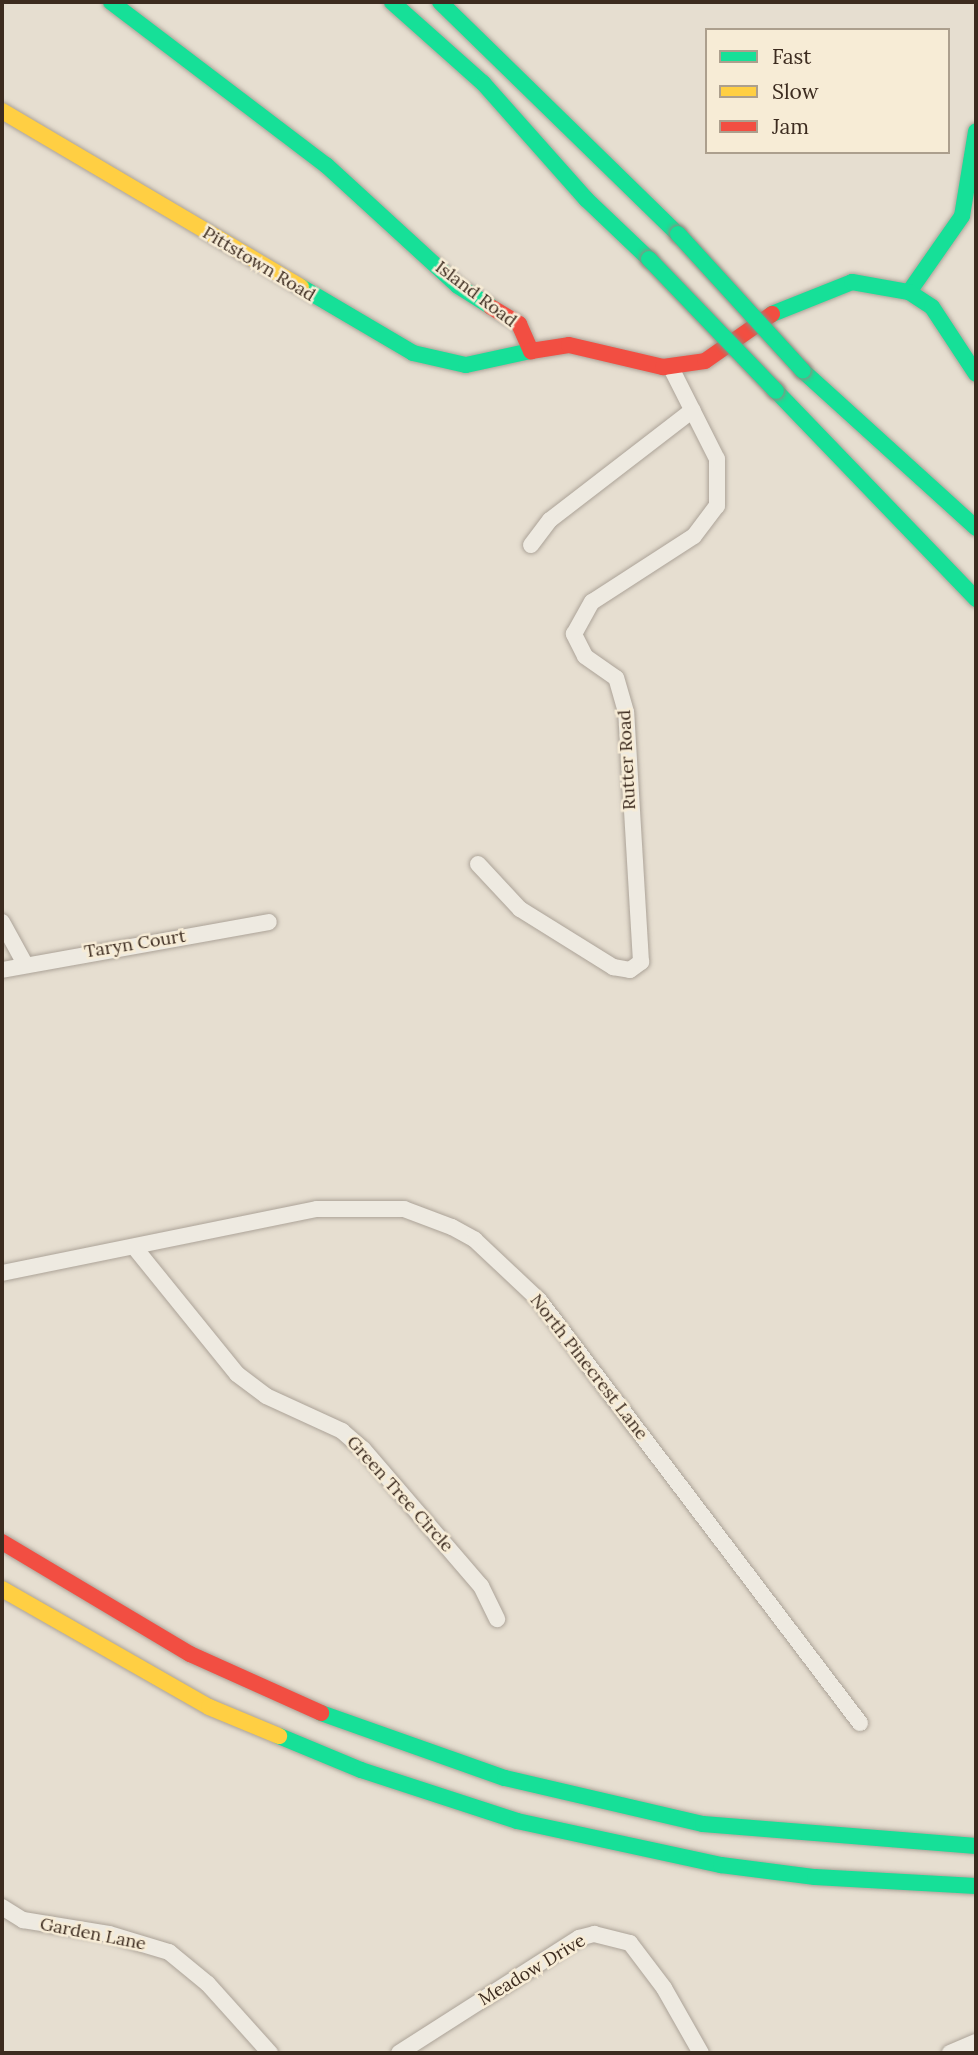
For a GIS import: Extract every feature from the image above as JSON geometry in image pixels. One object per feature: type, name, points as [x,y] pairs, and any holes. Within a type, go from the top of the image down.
[{"type":"main road","name":"Island Road","points":[[111,2],[326,165],[458,286],[519,324],[531,351]]},
{"type":"main road","points":[[392,2],[483,83],[586,199],[649,259],[976,599]]},
{"type":"main road","points":[[440,2],[678,234],[803,371],[976,528]]},
{"type":"main road","name":"Pittstown Road","points":[[2,111],[413,353],[466,365],[531,351]]},
{"type":"main road","points":[[909,292],[969,212],[976,131]]},
{"type":"main road","points":[[519,324],[569,345],[671,368],[705,362],[783,306],[825,288],[852,282],[909,292],[932,307],[976,374]]},
{"type":"main road","points":[[531,351],[569,345]]},
{"type":"main road","points":[[866,484],[976,622]]},
{"type":"main road","points":[[2,1542],[116,1614],[202,1660],[348,1725],[505,1778],[703,1824],[976,1846]]},
{"type":"main road","points":[[2,1589],[209,1707],[361,1770],[517,1821],[721,1865],[815,1877],[976,1886]]},
{"type":"street","name":"Rutter Road","points":[[478,864],[520,909],[613,968],[630,970],[641,962],[626,712],[616,678],[584,656],[575,634],[592,602],[672,553],[710,520],[720,474],[693,410],[671,368]]},
{"type":"street","points":[[531,545],[550,520],[693,410]]},
{"type":"street","points":[[2,922],[24,964]]},
{"type":"street","name":"Taryn Court","points":[[2,970],[269,922]]},
{"type":"street","name":"North Pinecrest Lane","points":[[2,1273],[317,1209],[404,1209],[475,1240],[539,1300],[571,1339],[860,1723]]},
{"type":"street","name":"Green Tree Circle","points":[[135,1248],[237,1374],[266,1396],[342,1431],[363,1449],[481,1587],[497,1619]]},
{"type":"street","name":"Garden Lane","points":[[2,1907],[23,1920],[108,1934],[169,1952],[208,1984],[270,2053]]},
{"type":"street","name":"Meadow Drive","points":[[399,2053],[540,1962],[594,1934],[630,1943],[664,1988],[701,2053]]},
{"type":"street","points":[[950,2053],[976,2042]]},
{"type":"traffic: fast","points":[[111,2],[326,165],[458,286],[491,307]]},
{"type":"traffic: fast","points":[[392,2],[483,83],[586,199],[649,259]]},
{"type":"traffic: fast","points":[[440,2],[678,234]]},
{"type":"traffic: fast","points":[[909,292],[962,216],[976,131]]},
{"type":"traffic: fast","points":[[678,234],[803,371]]},
{"type":"traffic: fast","points":[[649,259],[776,391]]},
{"type":"traffic: fast","points":[[772,314],[852,282],[909,292],[932,307],[976,374]]},
{"type":"traffic: fast","points":[[301,287],[413,353],[466,365],[531,351]]},
{"type":"traffic: fast","points":[[803,371],[976,528]]},
{"type":"traffic: fast","points":[[776,391],[976,599]]},
{"type":"traffic: fast","points":[[321,1713],[505,1778],[703,1824],[976,1846]]},
{"type":"traffic: fast","points":[[279,1736],[361,1770],[517,1821],[721,1865],[815,1877],[976,1886]]},
{"type":"traffic: slow","points":[[2,111],[301,287]]},
{"type":"traffic: slow","points":[[2,1589],[209,1707],[279,1736]]},
{"type":"traffic: jam","points":[[491,307],[519,324],[531,351],[569,345],[663,367],[705,361],[772,314]]},
{"type":"traffic: jam","points":[[2,1542],[190,1654],[321,1713]]}]
